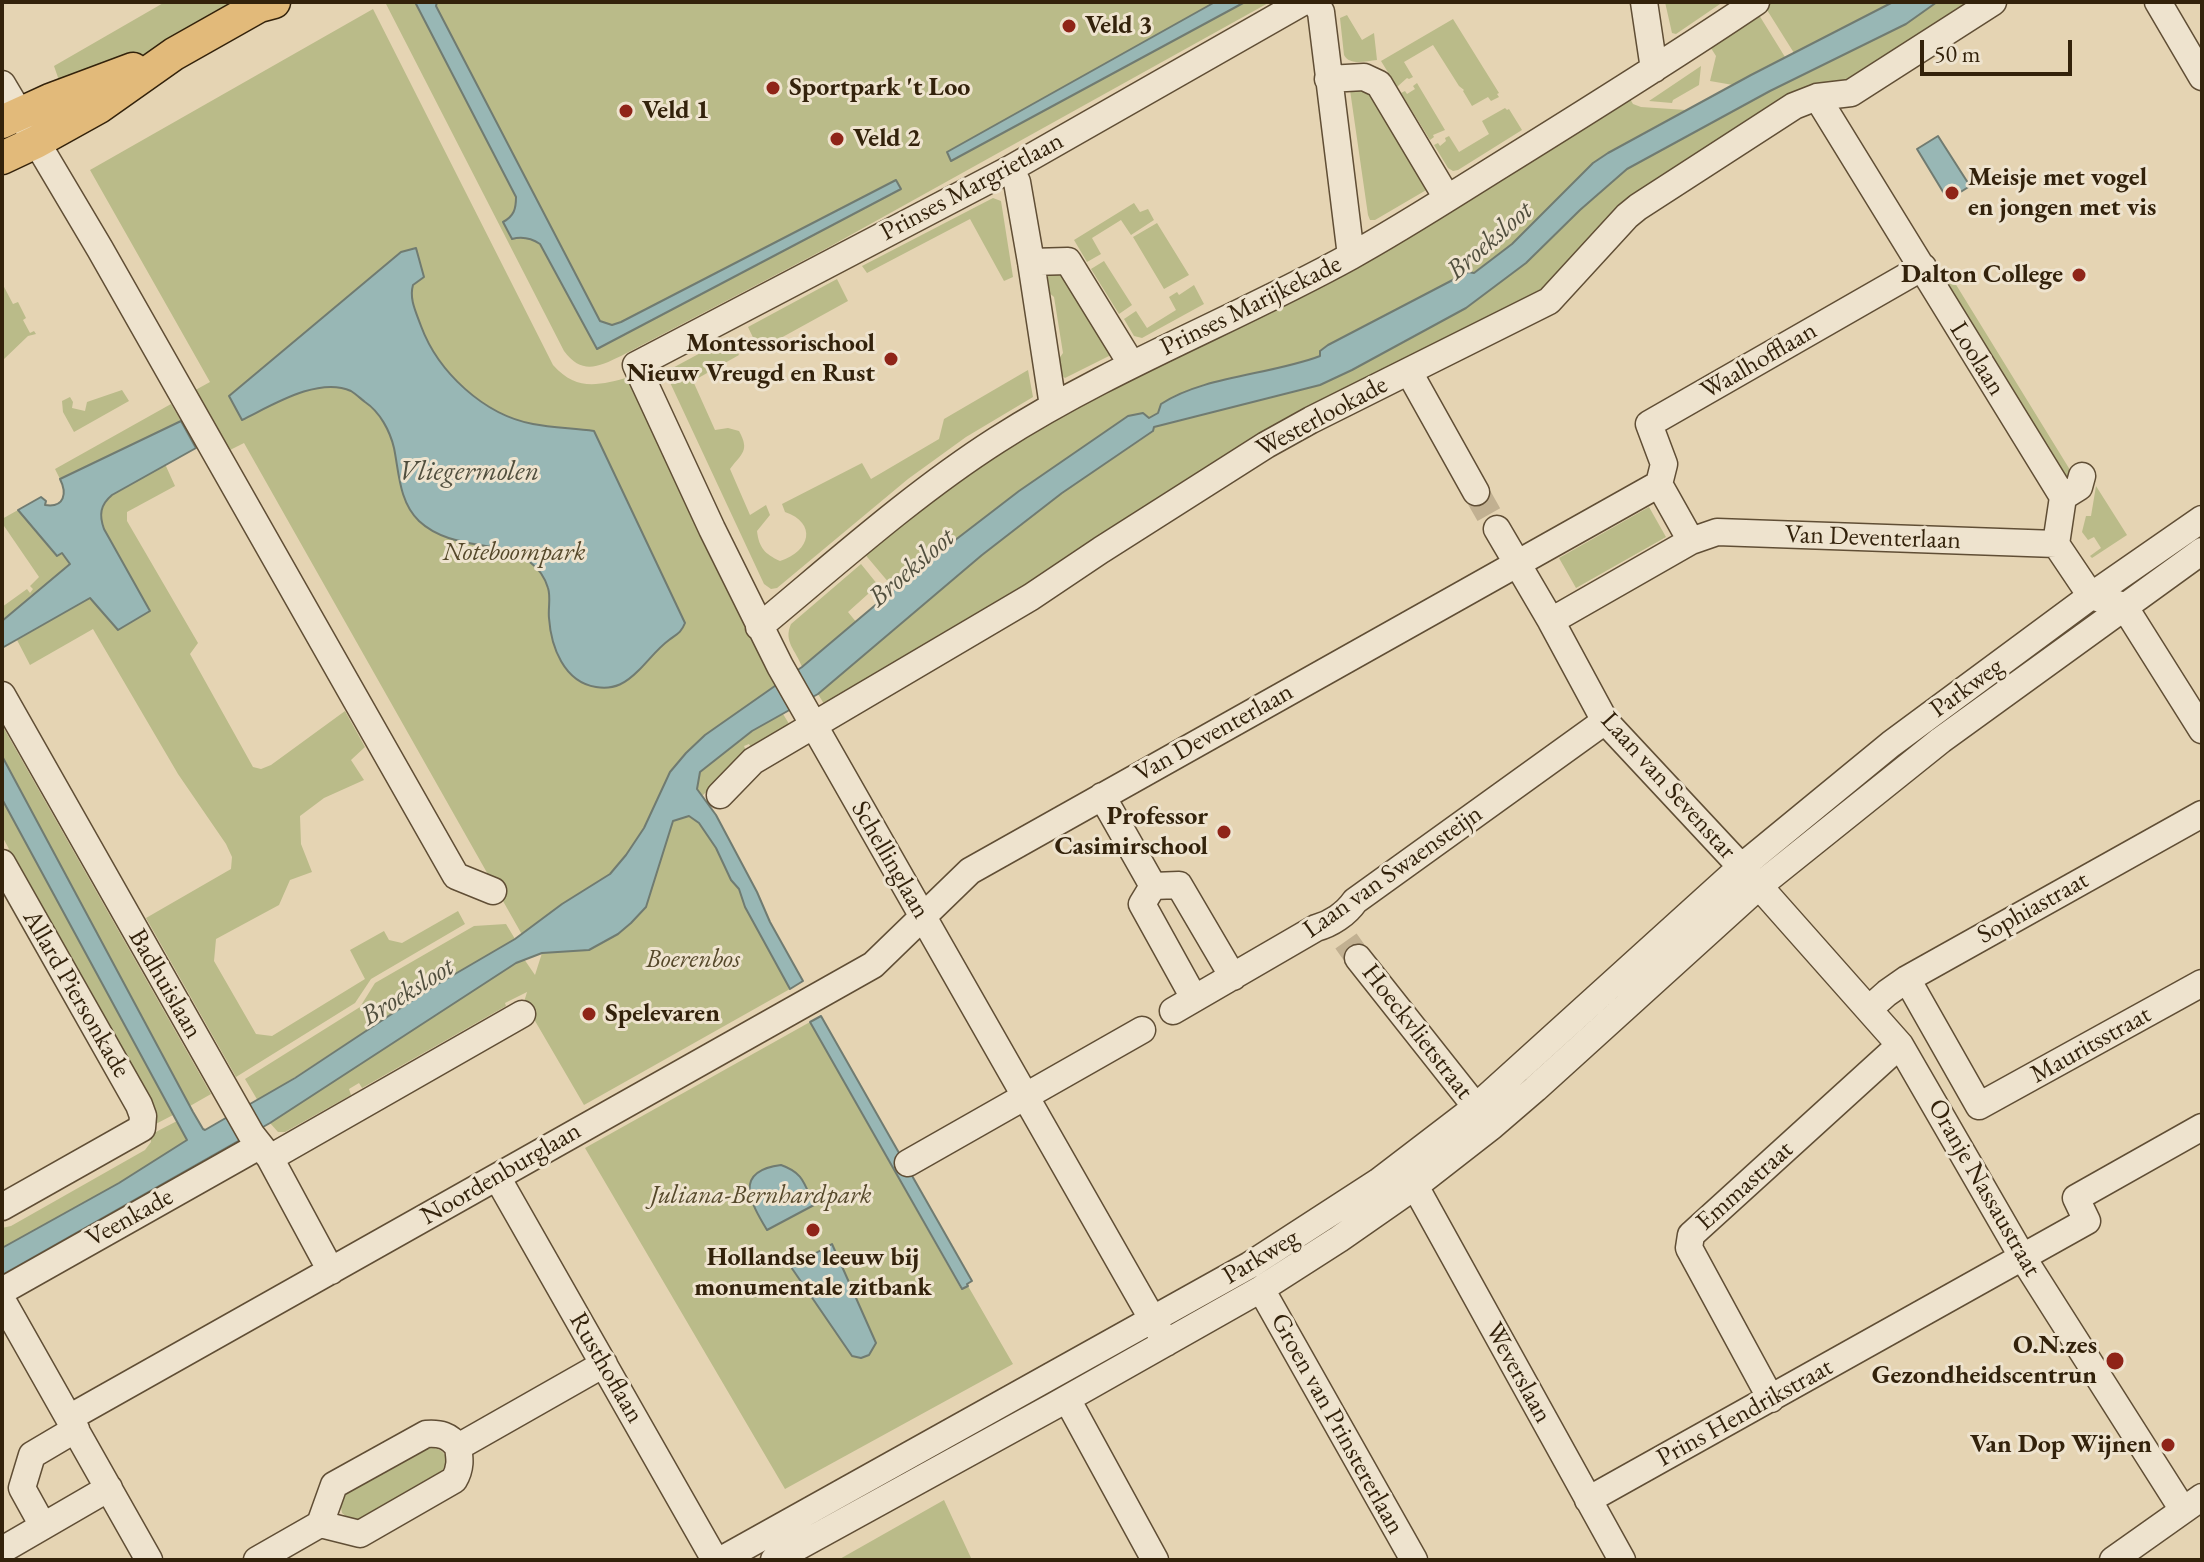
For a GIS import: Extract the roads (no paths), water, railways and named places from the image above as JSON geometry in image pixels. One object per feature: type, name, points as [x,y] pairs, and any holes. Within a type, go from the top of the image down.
[{"type":"main road","points":[[2,158],[99,107],[174,54],[265,3]]},
{"type":"main road","points":[[11,118],[50,100],[174,54]]},
{"type":"street","name":"Prinses Margrietlaan","points":[[636,365],[1010,169],[1303,2]]},
{"type":"street","points":[[1315,2],[1321,12],[1351,256]]},
{"type":"street","points":[[1644,2],[1654,69]]},
{"type":"street","name":"Westerlookade","points":[[720,795],[753,761],[810,720],[937,654],[1266,445],[1549,301],[1632,211],[1794,106],[1817,97],[1851,93],[1993,2]]},
{"type":"street","points":[[2158,2],[2202,77]]},
{"type":"street","name":"Prinses Marijkekade","points":[[759,627],[924,492],[996,440],[1132,365],[1351,256],[1654,69],[1748,4]]},
{"type":"street","points":[[1328,79],[1364,77],[1379,84],[1447,198]]},
{"type":"street","points":[[2,84],[11,118],[36,142],[100,249],[456,876],[493,891]]},
{"type":"street","name":"Loolaan","points":[[1817,97],[2063,497]]},
{"type":"street","points":[[1010,169],[1017,182],[1053,406]]},
{"type":"street","points":[[1031,262],[1068,261],[1132,365]]},
{"type":"street","name":"Waalhofflaan","points":[[1659,484],[1664,464],[1649,424],[1923,267]]},
{"type":"street","name":"Schellinglaan","points":[[636,365],[780,666],[1160,1332]]},
{"type":"street","points":[[1409,372],[1476,492]]},
{"type":"street","points":[[2082,476],[2079,487],[2063,497],[2056,544],[2091,596],[2124,606],[2202,730]]},
{"type":"street","points":[[1659,484],[1691,541]]},
{"type":"street","name":"Van Deventerlaan","points":[[923,917],[970,871],[1659,484]]},
{"type":"street","name":"Parkweg","points":[[721,1560],[1160,1332],[1261,1289],[1415,1186],[1535,1089],[1750,877],[1891,744],[2091,596],[2202,519]]},
{"type":"street","points":[[1497,529],[1515,563]]},
{"type":"street","name":"Van Deventerlaan","points":[[1551,621],[1691,541],[1717,532],[2056,544]]},
{"type":"street","name":"Parkweg","points":[[774,1560],[1067,1399],[1250,1265],[1386,1175],[1476,1107],[1750,877],[2202,551]]},
{"type":"street","name":"Laan van Sevenstar","points":[[1515,563],[1551,621],[1605,721],[1750,877]]},
{"type":"street","name":"Badhuislaan","points":[[2,695],[331,1271]]},
{"type":"street","name":"Laan van Swaensteijn","points":[[1153,886],[1142,904],[1183,1005],[1316,928],[1345,940],[1350,908],[1355,901],[1605,721]]},
{"type":"street","points":[[1102,796],[1153,886],[1179,885],[1233,977]]},
{"type":"street","name":"Sophiastraat","points":[[1869,1009],[1907,979],[2202,814]]},
{"type":"street","name":"Allard Piersonkade","points":[[2,863],[143,1116],[142,1128],[2,1207]]},
{"type":"street","name":"Oranje Nassaustraat","points":[[1750,877],[1900,1045],[2023,1258],[2193,1503]]},
{"type":"street","name":"Noordenburglaan","points":[[43,1526],[22,1488],[32,1455],[72,1423],[331,1271],[873,965],[923,917]]},
{"type":"street","name":"Hoeckvlietstraat","points":[[1345,940],[1476,1107]]},
{"type":"street","name":"Oranje Nassaustraat","points":[[1907,979],[1979,1106]]},
{"type":"street","name":"Mauritsstraat","points":[[1979,1106],[2202,983]]},
{"type":"street","name":"Veenkade","points":[[2,1291],[255,1138],[522,1014]]},
{"type":"street","points":[[908,1163],[1142,1030]]},
{"type":"street","name":"Emmastraat","points":[[1771,1399],[1689,1248],[1691,1235],[1900,1045]]},
{"type":"street","name":"Prins Hendrikstraat","points":[[1588,1500],[2087,1221],[2076,1198],[2202,1127]]},
{"type":"street","name":"Rusthoflaan","points":[[497,1177],[715,1560]]},
{"type":"street","name":"Weverslaan","points":[[1415,1186],[1622,1560]]},
{"type":"street","name":"Groen van Prinstererlaan","points":[[1261,1289],[1414,1560]]},
{"type":"street","points":[[2,1300],[9,1332],[72,1423],[149,1560]]},
{"type":"street","points":[[458,1447],[604,1364]]},
{"type":"street","points":[[1067,1399],[1155,1560]]},
{"type":"street","points":[[257,1560],[320,1524],[334,1485],[426,1434],[443,1434],[458,1447],[459,1472],[454,1480],[360,1534],[320,1524]]},
{"type":"street","points":[[2,1550],[109,1488]]},
{"type":"street","points":[[2113,1560],[2193,1503]]},
{"type":"water","points":[[415,2],[437,2],[436,6],[600,321],[612,325],[621,322],[896,180],[901,189],[597,349],[540,244],[527,238],[512,239],[503,222],[514,212],[516,197]]},
{"type":"water","points":[[1215,2],[1245,2],[951,161],[947,152]]},
{"type":"water","points":[[1893,2],[1937,2],[1906,24],[1770,91],[1627,169],[1526,263],[1466,308],[1352,370],[1320,385],[1154,427],[1153,431],[1062,493],[982,555],[818,694],[752,731],[700,772],[697,789],[716,815],[803,981],[790,989],[745,907],[739,889],[699,823],[689,816],[673,821],[646,907],[618,934],[589,950],[542,953],[516,963],[270,1123],[2,1275],[2,1248],[119,1183],[187,1140],[2,799],[2,756],[205,1130],[295,1078],[431,988],[515,939],[610,874],[644,828],[670,772],[705,735],[802,667],[924,564],[1019,491],[1128,416],[1143,413],[1149,418],[1158,413],[1161,404],[1197,387],[1320,356],[1320,351],[1328,345],[1468,272],[1474,273],[1512,244],[1593,163],[1608,153]]},
{"type":"water","points":[[1938,136],[1970,186],[1948,200],[1917,149]]},
{"type":"water","name":"Vliegermolen","points":[[416,248],[424,277],[413,285],[412,300],[429,343],[451,375],[481,401],[515,419],[594,431],[685,623],[625,682],[596,687],[585,684],[568,671],[553,640],[548,588],[531,563],[507,551],[447,537],[419,521],[407,505],[387,429],[380,416],[351,391],[338,387],[310,390],[242,420],[229,396],[401,252]]},
{"type":"water","points":[[181,421],[196,448],[112,495],[102,510],[104,529],[150,611],[118,630],[90,598],[2,648],[2,621],[70,564],[62,553],[57,556],[18,510],[41,497],[46,501],[45,505],[57,504],[64,494],[60,479]]},
{"type":"water","points":[[821,1016],[972,1281],[968,1286],[962,1289],[810,1022]]},
{"type":"water","points":[[781,1165],[799,1176],[814,1205],[767,1230],[751,1199],[751,1181],[766,1168]]},
{"type":"water","points":[[832,1244],[876,1343],[869,1355],[861,1358],[852,1356],[791,1267]]},
{"type":"tunnel","points":[[1476,492],[1497,529]]},
{"type":"tunnel","points":[[1346,941],[1358,958]]},
{"type":"place","name":"Veld 3","points":[[1069,26]]},
{"type":"place","name":"Sportpark 't Loo","points":[[773,88]]},
{"type":"place","name":"Veld 1","points":[[626,111]]},
{"type":"place","name":"Veld 2","points":[[837,139]]},
{"type":"place","name":"Meisje met vogel en jongen met vis","points":[[1952,193]]},
{"type":"place","name":"Dalton College","points":[[2079,275]]},
{"type":"place","name":"Montessorischool Nieuw Vreugd en Rust","points":[[891,359]]},
{"type":"place","name":"Professor Casimirschool","points":[[1224,832]]},
{"type":"place","name":"Spelevaren","points":[[589,1014]]},
{"type":"place","name":"Hollandse leeuw bij monumentale zitbank","points":[[813,1230]]},
{"type":"place","name":"O.N.zes Gezondheidscentrun","points":[[2115,1361]]},
{"type":"place","name":"Van Dop Wijnen","points":[[2168,1445]]},
{"type":"water label","name":"Broeksloot","points":[[1490,241]]},
{"type":"water label","name":"Broeksloot","points":[[912,568]]},
{"type":"water label","name":"Broeksloot","points":[[408,992]]},
{"type":"park label","name":"Noteboompark","points":[[514,553]]},
{"type":"park label","name":"Boerenbos","points":[[693,960]]},
{"type":"park label","name":"Juliana-Bernhardpark","points":[[761,1196]]}]
